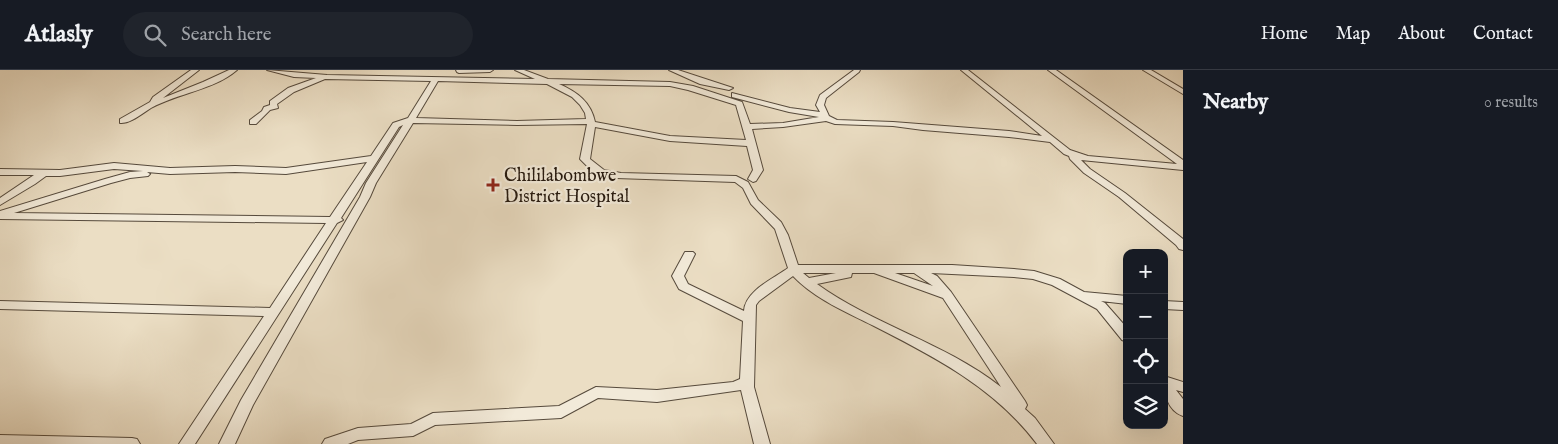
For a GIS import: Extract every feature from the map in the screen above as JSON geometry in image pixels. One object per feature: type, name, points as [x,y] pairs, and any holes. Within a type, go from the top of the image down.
[{"type":"street","points":[[154,104],[156,99],[196,70]]},
{"type":"street","points":[[123,121],[154,104],[206,84],[234,70]]},
{"type":"street","points":[[270,70],[294,75],[334,77],[541,80],[670,84],[690,88],[739,104],[758,170],[753,179]]},
{"type":"street","points":[[305,70],[391,72],[490,70]]},
{"type":"street","points":[[518,70],[568,90],[581,99],[588,107],[590,123],[585,159],[591,168],[605,174],[621,176],[736,178],[747,186],[751,198],[780,229],[798,276],[855,311],[965,370],[1002,395],[1022,412],[1035,427]]},
{"type":"street","points":[[672,70],[703,82],[729,88]]},
{"type":"street","points":[[846,70],[857,70]]},
{"type":"street","points":[[825,118],[826,116],[820,101],[857,70]]},
{"type":"street","points":[[964,70],[1069,153],[1093,175],[1157,223],[1181,243],[1183,248]]},
{"type":"street","points":[[1051,70],[1144,134],[1183,166]]},
{"type":"street","points":[[1146,70],[1183,92]]},
{"type":"street","points":[[253,122],[266,112],[267,109],[275,106],[273,103],[291,90],[319,79],[334,77]]},
{"type":"street","points":[[227,444],[246,404],[350,220],[437,78]]},
{"type":"street","points":[[735,96],[789,110],[819,114],[835,122],[893,124],[923,128],[1026,135],[1051,140]]},
{"type":"street","points":[[747,127],[792,124],[825,118]]},
{"type":"street","points":[[187,444],[372,159],[400,122],[410,120],[590,123],[650,137],[689,141],[750,143]]},
{"type":"street","points":[[1069,153],[1087,159],[1183,166]]},
{"type":"street","points":[[1,216],[130,175],[235,169],[286,171],[372,159],[389,154]]},
{"type":"street","points":[[0,172],[43,173],[114,166],[183,172]]},
{"type":"street","points":[[0,202],[43,173]]},
{"type":"street","points":[[1,216],[350,220]]},
{"type":"street","points":[[689,254],[678,276],[683,286],[748,318]]},
{"type":"street","points":[[762,444],[748,382],[748,318],[750,306],[754,298],[795,269],[952,269],[1034,275],[1056,282],[1102,306],[1123,332]]},
{"type":"street","points":[[806,282],[872,270],[947,295]]},
{"type":"street","points":[[918,270],[934,279],[947,295],[1046,444]]},
{"type":"street","points":[[1080,294],[1123,299]]},
{"type":"street","points":[[0,305],[273,312]]},
{"type":"street","points":[[1168,305],[1183,306]]},
{"type":"street","points":[[330,444],[358,434],[413,430],[433,419],[561,412],[596,392],[657,396],[734,387],[748,382]]},
{"type":"street","points":[[1165,384],[1183,410]]},
{"type":"street","points":[[1168,384],[1183,387]]},
{"type":"street","points":[[0,441],[132,444]]},
{"type":"place","name":"Chililabombwe District Hospital","points":[[493,185]]}]
